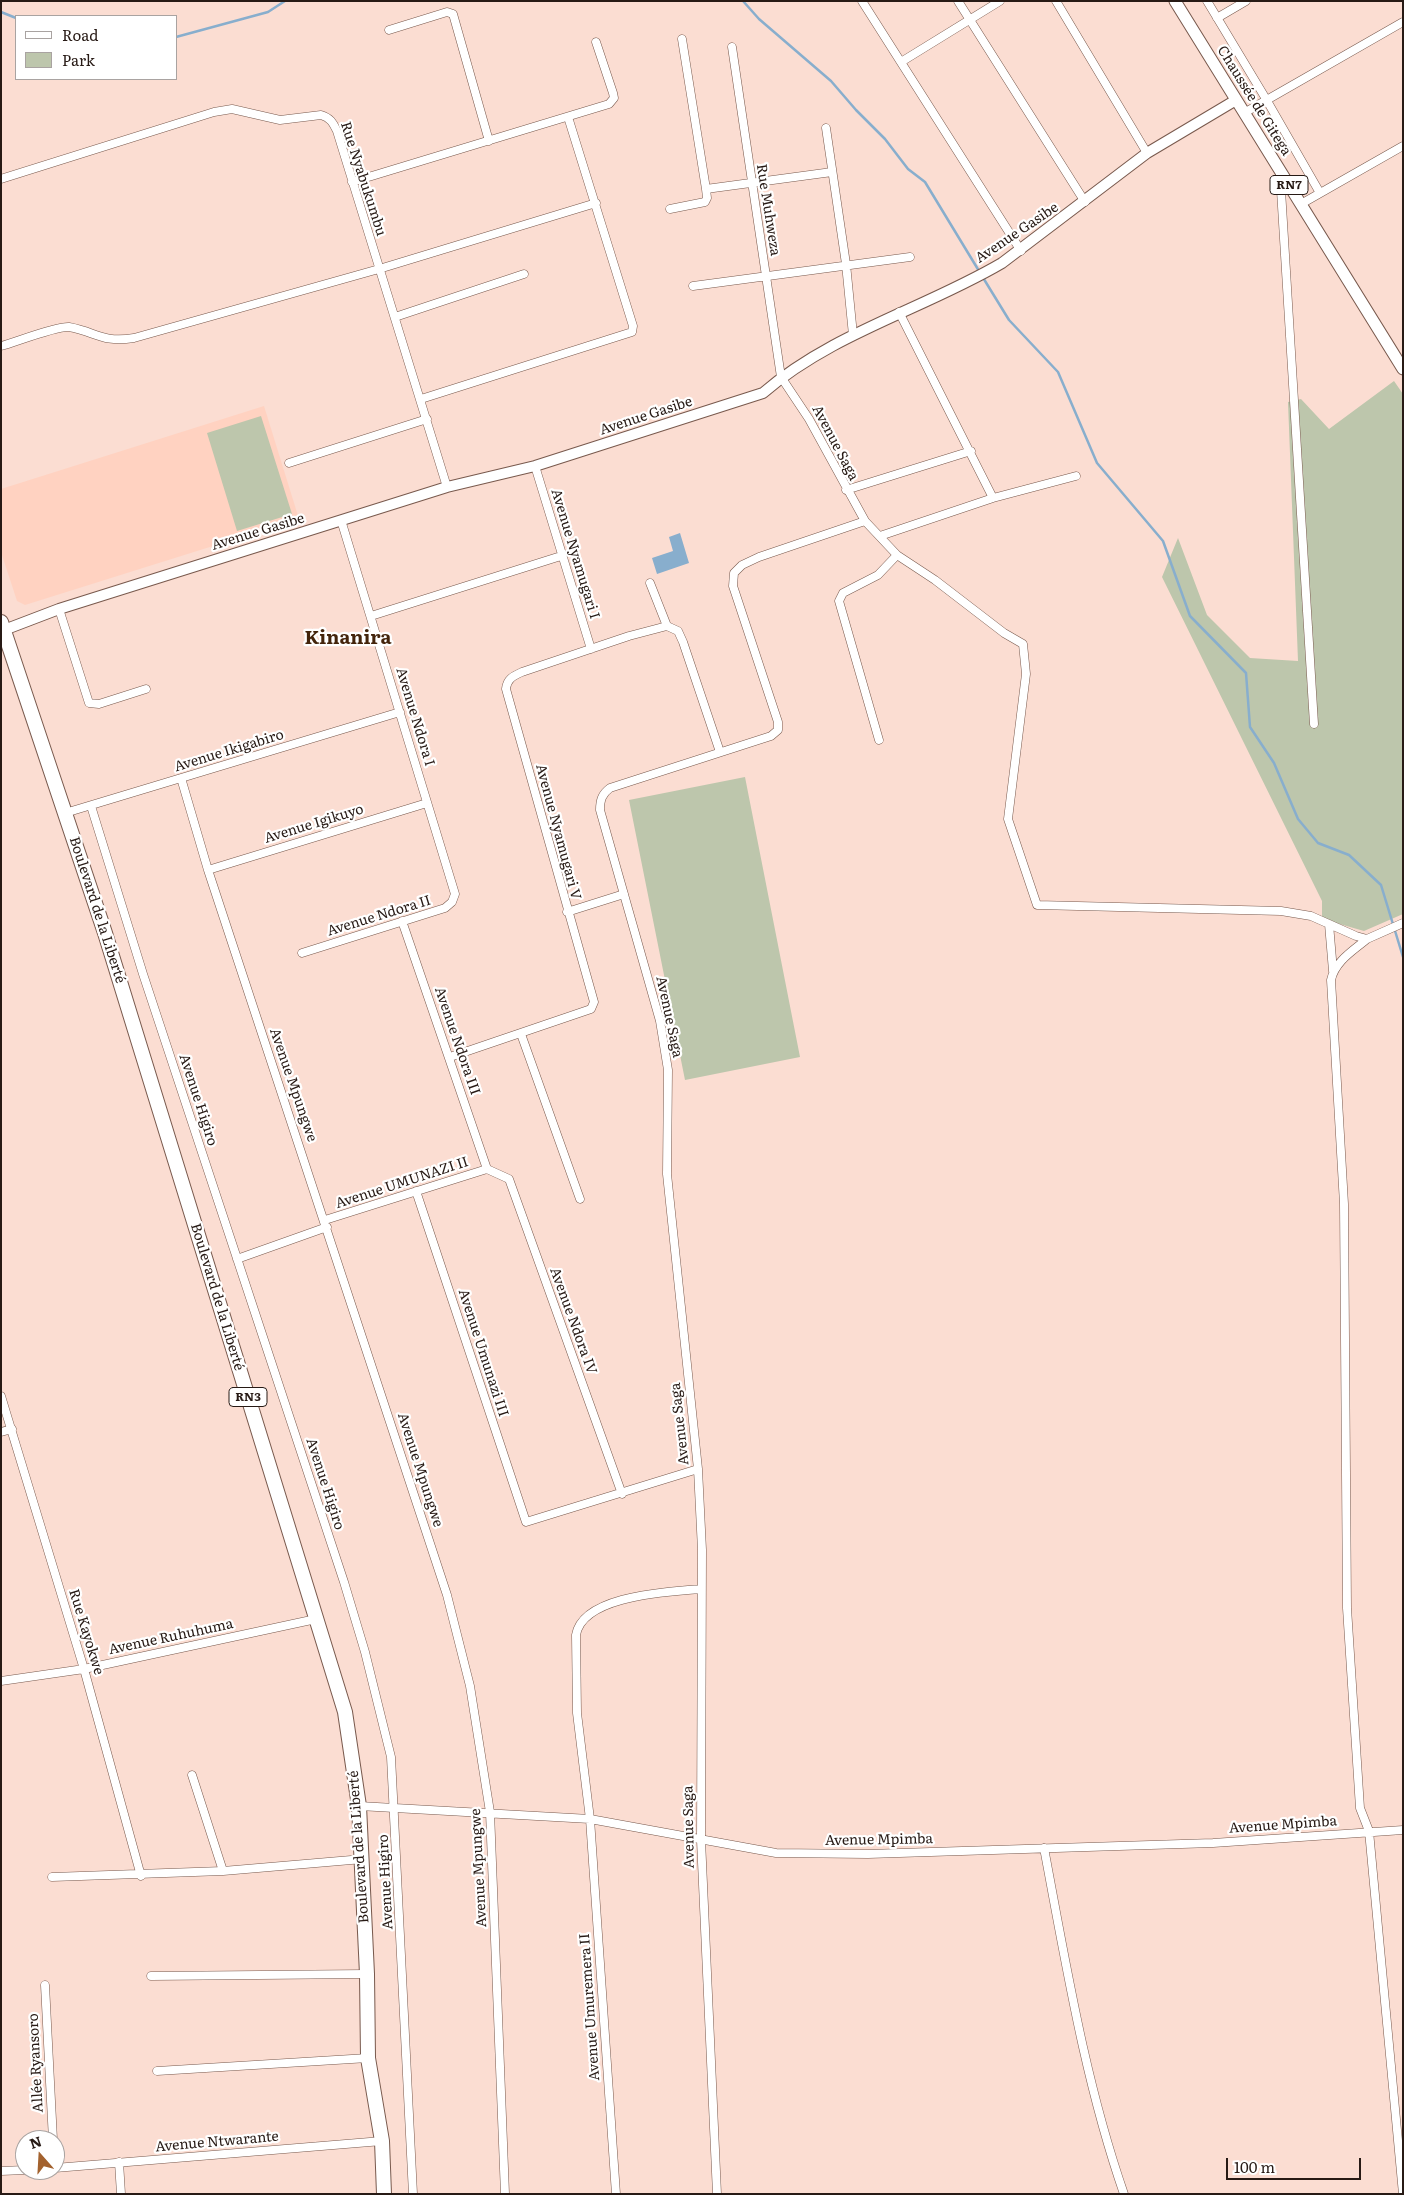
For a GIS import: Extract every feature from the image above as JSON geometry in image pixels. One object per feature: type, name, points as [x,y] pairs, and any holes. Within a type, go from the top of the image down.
[{"type":"highway","name":"Boulevard de la Liberté","points":[[2,627],[105,933],[345,1712],[359,1806],[363,1859],[368,2058],[382,2141],[384,2194]]},
{"type":"main road","name":"Chaussée de Gitega","points":[[1175,1],[1403,369]]},
{"type":"street","points":[[862,1],[1020,251]]},
{"type":"street","points":[[958,1],[1085,202]]},
{"type":"street","points":[[900,62],[1000,1]]},
{"type":"street","points":[[1056,1],[1147,153]]},
{"type":"street","points":[[1206,1],[1266,99],[1320,193]]},
{"type":"street","points":[[1217,18],[1246,1]]},
{"type":"street","points":[[389,30],[447,12],[453,14],[489,141]]},
{"type":"street","points":[[1244,113],[1403,22]]},
{"type":"street","points":[[670,209],[705,202],[707,198],[682,39]]},
{"type":"street","points":[[352,182],[609,104],[614,98],[596,42]]},
{"type":"street","name":"Rue Muhweza","points":[[732,47],[781,377]]},
{"type":"street","name":"Avenue Gasibe","points":[[2,627],[447,487],[535,466],[763,393],[781,377],[853,335],[981,275],[1020,251],[1147,153],[1236,100]]},
{"type":"street","name":"Rue Nyabukumbu","points":[[1,178],[214,112],[232,109],[280,120],[321,115],[327,117],[332,121],[337,131],[447,487]]},
{"type":"street","points":[[421,399],[632,332],[633,326],[568,117]]},
{"type":"street","points":[[826,128],[846,264],[853,335]]},
{"type":"street","points":[[1301,204],[1403,146]]},
{"type":"street","points":[[706,189],[832,172]]},
{"type":"street","points":[[1280,172],[1314,724]]},
{"type":"street","points":[[1,346],[69,327],[103,339],[134,338],[379,269],[596,203]]},
{"type":"street","points":[[693,286],[846,264],[910,257]]},
{"type":"street","points":[[395,317],[524,274]]},
{"type":"street","points":[[899,312],[972,451],[994,498]]},
{"type":"street","name":"Avenue Saga","points":[[781,377],[809,419],[846,490],[865,521],[897,555],[935,580],[1004,633],[1023,644],[1026,674],[1008,819],[1037,905],[1281,910],[1311,916],[1329,924]]},
{"type":"street","points":[[289,462],[427,419]]},
{"type":"street","points":[[846,490],[972,451]]},
{"type":"street","name":"Avenue Nyamugari I","points":[[535,466],[591,649]]},
{"type":"street","points":[[880,536],[994,498],[1076,476]]},
{"type":"street","name":"Avenue Ndora I","points":[[341,520],[455,894]]},
{"type":"street","points":[[650,583],[667,626],[678,631],[683,642],[723,751],[771,736],[778,730],[778,722],[733,586],[734,573],[742,565],[759,557],[865,521]]},
{"type":"street","points":[[879,740],[839,601],[843,593],[878,575],[897,555]]},
{"type":"street","points":[[371,616],[561,556]]},
{"type":"street","points":[[59,609],[89,703],[99,704],[146,690]]},
{"type":"street","name":"Avenue Nyamugari V","points":[[450,1057],[591,1009],[594,1002],[567,912],[506,689],[506,683],[512,677],[522,672],[667,626]]},
{"type":"street","name":"Avenue Ikigabiro","points":[[65,813],[400,712]]},
{"type":"street","name":"Avenue Saga","points":[[717,2194],[701,1840],[702,1550],[698,1469],[667,1174],[668,1070],[660,1021],[600,810],[603,794],[610,788],[723,751]]},
{"type":"street","name":"Avenue Mpungwe","points":[[181,778],[208,870],[447,1595],[472,1695],[490,1812],[505,2194]]},
{"type":"street","name":"Avenue Igikuyo","points":[[208,870],[427,803]]},
{"type":"street","name":"Avenue Higiro","points":[[91,806],[365,1652],[391,1757],[413,2194]]},
{"type":"street","name":"Avenue Ndora II","points":[[302,953],[445,908],[452,902],[455,894]]},
{"type":"street","points":[[567,912],[624,894]]},
{"type":"street","name":"Avenue Ndora III","points":[[402,921],[450,1057],[486,1168]]},
{"type":"street","points":[[1333,971],[1367,939],[1403,923]]},
{"type":"street","points":[[1367,939],[1329,924],[1333,971],[1331,1004],[1344,1204],[1347,1608],[1360,1808],[1369,1831],[1403,2194]]},
{"type":"street","points":[[521,1034],[580,1200]]},
{"type":"street","name":"Avenue UMUNAZI II","points":[[237,1259],[416,1191],[486,1168]]},
{"type":"street","name":"Avenue Ndora IV","points":[[486,1168],[509,1179],[622,1494]]},
{"type":"street","name":"Avenue Umunazi III","points":[[416,1191],[526,1522],[622,1494]]},
{"type":"street","name":"Rue Kayokwe","points":[[1,1396],[84,1668],[141,1876]]},
{"type":"street","points":[[1,1432],[12,1429]]},
{"type":"street","points":[[622,1494],[698,1469]]},
{"type":"street","name":"Avenue Umuremera II","points":[[616,2194],[590,1818],[577,1713],[578,1626],[584,1618],[628,1597],[701,1588]]},
{"type":"street","name":"Avenue Ruhuhuma","points":[[1,1681],[84,1668],[316,1618]]},
{"type":"street","points":[[192,1775],[223,1872]]},
{"type":"street","name":"Avenue Mpimba","points":[[359,1806],[590,1818],[776,1853],[868,1854],[1213,1843],[1403,1830]]},
{"type":"street","points":[[1044,1848],[1091,2082],[1110,2154],[1124,2194]]},
{"type":"street","points":[[52,1877],[141,1876],[223,1872],[363,1859]]},
{"type":"street","points":[[151,1976],[367,1974]]},
{"type":"street","name":"Allée Ryansoro","points":[[45,1985],[52,2130]]},
{"type":"street","points":[[157,2072],[368,2058]]},
{"type":"street","name":"Avenue Ntwarante","points":[[65,2167],[382,2141]]},
{"type":"street","points":[[119,2162],[121,2194]]},
{"type":"street","points":[[1,2171],[15,2170]]},
{"type":"shaded area","points":[[264,406],[299,519],[25,605],[17,601],[1,552],[1,489]]},
{"type":"green space","points":[[1394,381],[1403,394],[1403,914],[1364,931],[1322,919],[1322,901],[1162,577],[1178,538],[1207,615],[1250,658],[1298,661],[1288,402],[1301,399],[1329,429]]},
{"type":"green space","points":[[261,416],[292,514],[237,531],[207,433]]},
{"type":"green space","points":[[745,777],[800,1057],[685,1080],[629,800]]},
{"type":"water","points":[[680,533],[689,563],[657,574],[652,558],[673,551],[669,537]]},
{"type":"waterway","points":[[178,36],[268,12],[285,1]]},
{"type":"waterway","points":[[743,1],[759,19],[831,81],[885,139],[908,169],[925,182],[979,271]]},
{"type":"waterway","points":[[1,12],[15,18]]},
{"type":"waterway","points":[[982,276],[1009,320],[1058,372],[1097,463],[1163,541],[1190,616],[1246,673],[1250,727],[1274,763],[1298,819],[1318,843],[1349,855],[1381,885],[1403,957]]},
{"type":"district","name":"Kinanira","points":[[348,638]]}]
